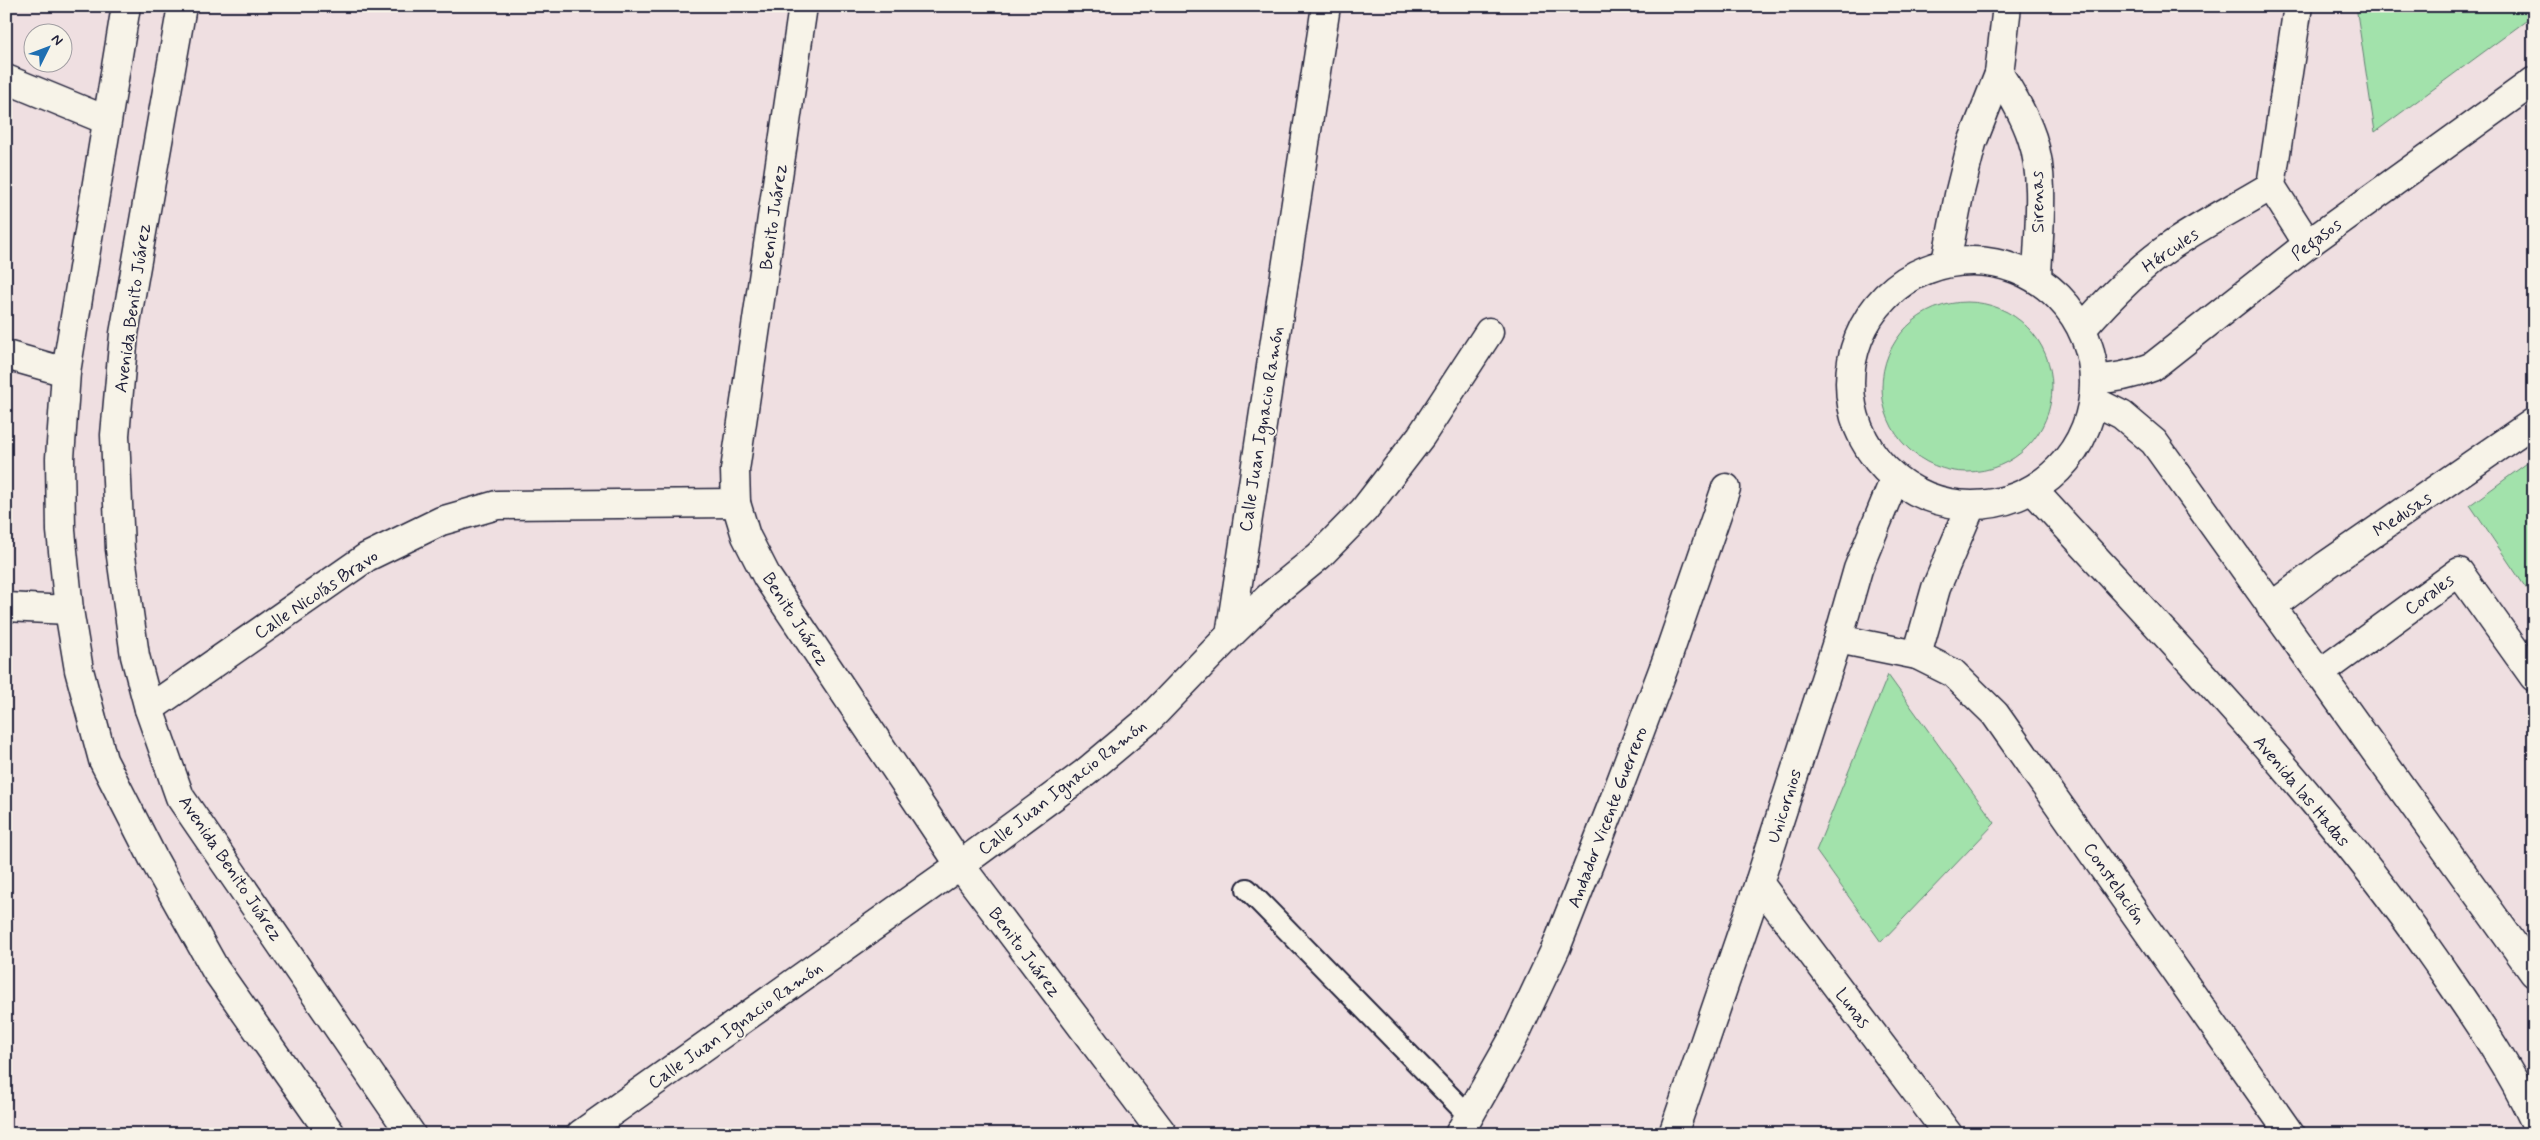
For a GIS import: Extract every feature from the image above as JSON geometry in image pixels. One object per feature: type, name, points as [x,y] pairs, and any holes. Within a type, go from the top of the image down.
[{"type":"street","points":[[126,6],[66,372],[60,458],[61,531],[69,610],[79,670],[103,760],[215,969],[331,1134]]},
{"type":"street","name":"Avenida Benito Juárez","points":[[182,6],[124,334],[115,435],[120,550],[135,656],[149,709],[180,797],[411,1134]]},
{"type":"street","name":"Benito Juárez","points":[[803,6],[735,470],[736,503],[746,536],[767,577],[960,865],[1163,1134]]},
{"type":"street","name":"Calle Juan Ignacio Ramón","points":[[581,1134],[960,865],[1085,773],[1147,721],[1230,635],[1326,6]]},
{"type":"street","points":[[1946,262],[1959,195],[1972,144],[1999,74],[2007,6]]},
{"type":"street","points":[[2298,6],[2271,186],[2308,244]]},
{"type":"street","name":"Sirenas","points":[[1999,74],[2019,105],[2033,139],[2040,176],[2037,279]]},
{"type":"street","points":[[6,79],[106,120]]},
{"type":"street","name":"Pegasos","points":[[2094,390],[2115,379],[2133,375],[2152,367],[2308,244],[2534,81]]},
{"type":"street","name":"Hércules","points":[[2082,329],[2104,304],[2144,266],[2173,245],[2271,186]]},
{"type":"street","points":[[1993,261],[2037,279],[2064,300],[2082,329],[2094,390],[2083,436],[2062,466],[2033,490],[2003,501],[1971,506],[1930,498],[1895,478],[1860,434],[1849,381],[1862,327],[1897,285],[1946,262],[1993,261]]},
{"type":"street","points":[[1230,635],[1270,596],[1319,556],[1364,510],[1421,436],[1489,332]]},
{"type":"street","points":[[6,355],[66,372]]},
{"type":"street","points":[[2094,390],[2154,442],[2534,973]]},
{"type":"street","name":"Medusas","points":[[2271,607],[2325,566],[2534,422]]},
{"type":"street","name":"Unicornios","points":[[1673,1134],[1759,882],[1838,639],[1858,569],[1895,478]]},
{"type":"street","name":"Andador Vicente Guerrero","points":[[1464,1125],[1514,1037],[1556,948],[1666,662],[1726,488]]},
{"type":"street","name":"Avenida las Hadas","points":[[2033,490],[2310,796],[2407,918],[2455,988],[2527,1086],[2534,1120]]},
{"type":"street","name":"Calle Nicolás Bravo","points":[[149,709],[367,557],[441,521],[497,505],[736,503]]},
{"type":"street","points":[[1917,655],[1936,588],[1971,506]]},
{"type":"street","name":"Corales","points":[[2320,674],[2459,572],[2534,677]]},
{"type":"street","points":[[6,607],[69,610]]},
{"type":"street","name":"Constelación","points":[[1838,639],[1917,655],[1953,673],[1995,714],[2290,1134]]},
{"type":"street","name":"Lunas","points":[[1759,882],[1948,1134]]},
{"type":"lane","points":[[1247,889],[1464,1125]]},
{"type":"green space","points":[[2356,6],[2534,6],[2534,15],[2375,132]]},
{"type":"green space","points":[[1967,302],[1992,306],[2007,312],[2027,327],[2042,347],[2050,370],[2052,387],[2048,412],[2042,427],[2027,447],[2007,462],[1984,470],[1967,472],[1942,468],[1927,462],[1907,447],[1892,427],[1884,404],[1882,387],[1886,362],[1892,347],[1907,327],[1927,312],[1950,304]]},
{"type":"green space","points":[[2534,458],[2534,600],[2470,505]]},
{"type":"green space","points":[[1888,675],[1995,823],[1881,942],[1816,851]]}]
